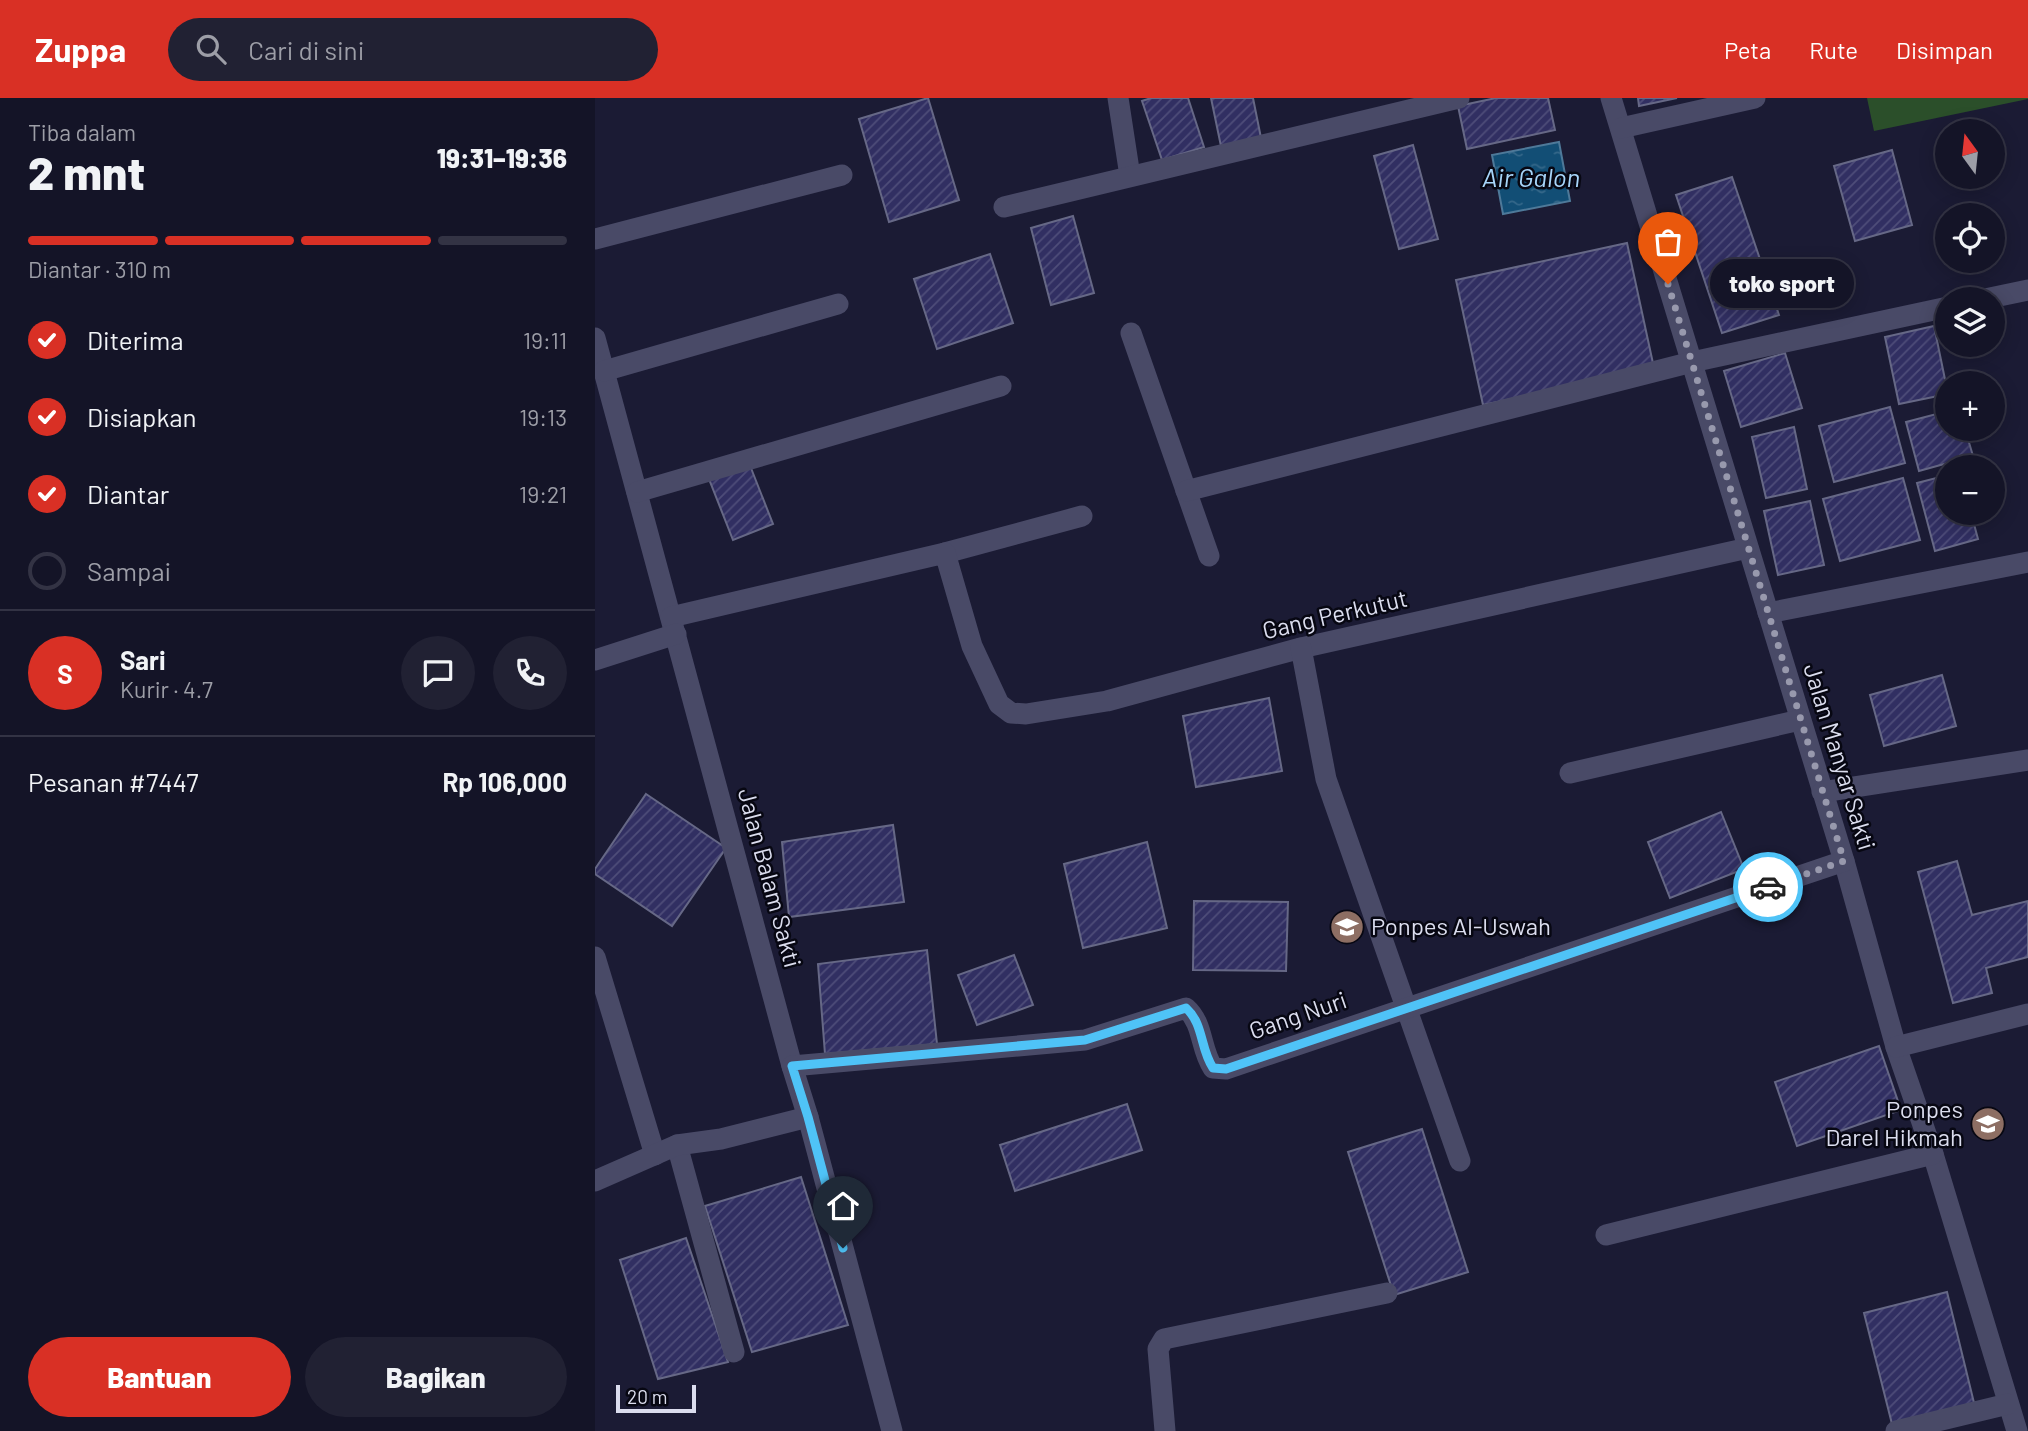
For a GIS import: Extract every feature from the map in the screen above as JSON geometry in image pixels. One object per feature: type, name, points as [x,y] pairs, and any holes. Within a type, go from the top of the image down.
[{"type":"street","points":[[1118,98],[1130,176]]},
{"type":"street","points":[[1004,207],[1459,98]]},
{"type":"street","name":"Jalan Manyar Sakti","points":[[1611,98],[1844,861],[1896,1046],[1933,1154],[2017,1431]]},
{"type":"street","points":[[1621,128],[1755,98]]},
{"type":"street","points":[[595,239],[842,175]]},
{"type":"street","points":[[2005,295],[2028,290]]},
{"type":"street","points":[[604,371],[838,304]]},
{"type":"street","points":[[1186,491],[1692,362],[1935,310]]},
{"type":"street","points":[[1131,333],[1209,556]]},
{"type":"street","name":"Jalan Balam Sakti","points":[[595,338],[892,1431]]},
{"type":"street","points":[[637,492],[1001,386]]},
{"type":"street","points":[[595,660],[674,626],[1082,516]]},
{"type":"street","name":"Gang Perkutut","points":[[945,553],[972,646],[999,704],[1011,712],[1025,714],[1107,701],[1301,648],[1748,548]]},
{"type":"street","points":[[1768,613],[2028,562]]},
{"type":"street","points":[[1301,648],[1326,779],[1460,1161]]},
{"type":"street","points":[[1570,773],[1800,720]]},
{"type":"street","points":[[1822,793],[2028,760]]},
{"type":"street","name":"Gang Nuri","points":[[792,1066],[1085,1040],[1186,1008],[1198,1024],[1209,1062],[1213,1068],[1226,1069],[1844,861]]},
{"type":"street","points":[[595,957],[655,1155]]},
{"type":"street","points":[[1896,1046],[2028,1014]]},
{"type":"street","points":[[595,1181],[677,1145],[722,1139],[808,1117]]},
{"type":"street","points":[[677,1145],[734,1352]]},
{"type":"street","points":[[1606,1235],[1933,1154]]},
{"type":"street","points":[[1165,1431],[1158,1349],[1164,1339],[1387,1293]]},
{"type":"street","points":[[1896,1431],[2008,1404]]},
{"type":"green space","points":[[1867,98],[2028,98],[2028,99],[1874,131]]},
{"type":"water","name":"Air Galon","points":[[1559,142],[1570,201],[1503,214],[1492,155]]},
{"type":"building","points":[[928,98],[959,200],[889,222],[859,119]]},
{"type":"building","points":[[1151,98],[1188,98],[1204,147],[1162,160],[1142,101]]},
{"type":"building","points":[[1211,98],[1253,98],[1262,143],[1222,151]]},
{"type":"building","points":[[1496,98],[1548,98],[1555,130],[1467,149],[1458,106]]},
{"type":"building","points":[[1638,98],[1677,98],[1639,106]]},
{"type":"building","points":[[1413,145],[1438,239],[1399,249],[1374,156]]},
{"type":"building","points":[[1892,150],[1912,225],[1855,241],[1834,166]]},
{"type":"building","points":[[1732,177],[1779,315],[1722,333],[1676,195]]},
{"type":"building","points":[[1073,216],[1094,293],[1051,305],[1031,228]]},
{"type":"building","points":[[1627,243],[1654,368],[1483,405],[1456,280]]},
{"type":"building","points":[[990,254],[1013,323],[937,349],[914,279]]},
{"type":"building","points":[[1934,326],[1935,357],[1940,357],[1943,371],[1935,371],[1935,397],[1899,404],[1885,337]]},
{"type":"building","points":[[1785,353],[1802,408],[1741,427],[1724,371]]},
{"type":"building","points":[[1890,407],[1905,463],[1834,482],[1819,426]]},
{"type":"building","points":[[1935,414],[1935,441],[1969,441],[1973,455],[1935,455],[1935,467],[1919,471],[1906,422]]},
{"type":"building","points":[[1794,427],[1807,489],[1766,498],[1752,437]]},
{"type":"building","points":[[749,463],[773,524],[733,540],[709,479]]},
{"type":"building","points":[[1903,478],[1920,540],[1840,561],[1823,499]]},
{"type":"building","points":[[1935,478],[1935,525],[1974,525],[1978,539],[1935,551],[1917,483]]},
{"type":"building","points":[[1810,501],[1824,565],[1778,575],[1764,511]]},
{"type":"building","points":[[1942,675],[1956,726],[1884,746],[1870,695]]},
{"type":"building","points":[[1269,698],[1282,771],[1196,787],[1183,716]]},
{"type":"building","points":[[646,794],[726,848],[672,926],[595,874],[595,869]]},
{"type":"building","points":[[1721,812],[1744,869],[1670,898],[1648,842]]},
{"type":"building","points":[[893,825],[904,902],[789,917],[782,842]]},
{"type":"building","points":[[1147,842],[1167,928],[1083,948],[1064,864]]},
{"type":"building","points":[[1957,861],[1972,915],[2028,901],[2028,957],[1986,968],[1992,993],[1953,1003],[1918,872]]},
{"type":"building","points":[[1194,901],[1288,902],[1286,971],[1193,970]]},
{"type":"building","points":[[927,950],[937,1044],[825,1054],[818,964]]},
{"type":"building","points":[[1014,955],[1033,1005],[977,1025],[958,975]]},
{"type":"building","points":[[1879,1046],[1901,1110],[1797,1146],[1775,1082]]},
{"type":"building","points":[[1127,1104],[1142,1150],[1015,1191],[1000,1145]]},
{"type":"building","points":[[1422,1129],[1468,1272],[1394,1295],[1348,1152]]},
{"type":"building","points":[[801,1177],[848,1325],[752,1352],[705,1206]]},
{"type":"building","points":[[686,1238],[728,1362],[658,1379],[620,1260]]},
{"type":"building","points":[[1947,1292],[1975,1407],[1893,1428],[1864,1313]]},
{"type":"way so far","points":[[1668,284],[1844,861],[1768,887]]},
{"type":"place","name":"toko sport","points":[[1668,284]]},
{"type":"place","name":"Ponpes Al-Uswah","points":[[1347,927]]},
{"type":"place","name":"Ponpes Darel Hikmah","points":[[1988,1124]]},
{"type":"route","points":[[843,1248],[792,1066],[1085,1040],[1186,1008],[1198,1024],[1209,1062],[1213,1068],[1226,1069],[1768,887]]}]
